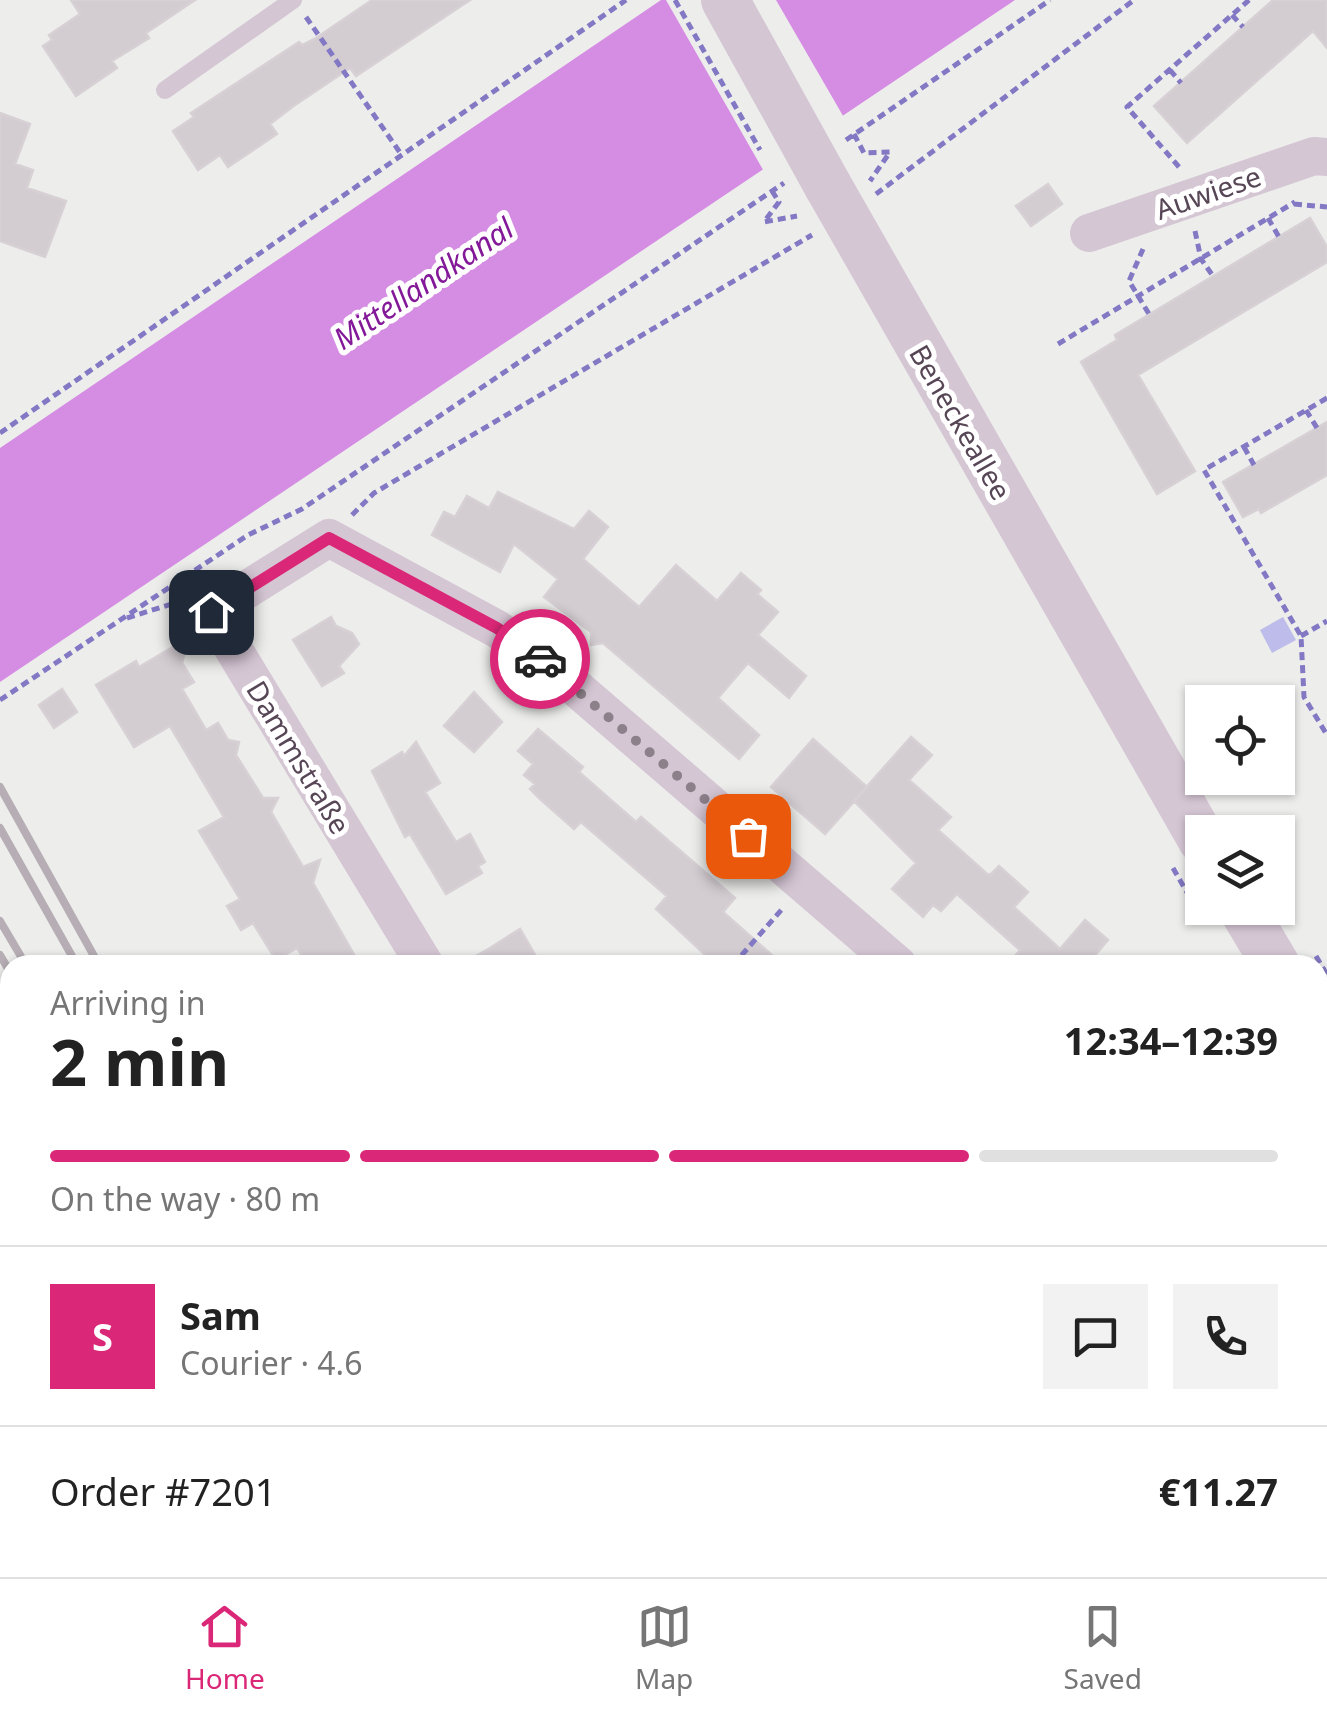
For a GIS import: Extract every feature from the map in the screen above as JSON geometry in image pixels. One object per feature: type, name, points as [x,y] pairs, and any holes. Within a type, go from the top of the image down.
[{"type":"street","name":"Beneckeallee","points":[[725,0],[818,186],[1187,815]]},
{"type":"street","name":"Auwiese","points":[[1089,233],[1314,156],[1327,156]]},
{"type":"street","points":[[211,612],[329,538],[497,628],[554,670],[886,955]]},
{"type":"street","name":"Dammstraße","points":[[211,612],[419,955]]},
{"type":"street","points":[[1252,925],[1270,955]]},
{"type":"lane","points":[[165,90],[299,8]]},
{"type":"path","points":[[0,434],[616,3],[626,0]]},
{"type":"path","points":[[675,0],[763,156]]},
{"type":"path","points":[[0,700],[248,535],[302,510],[772,191],[818,186],[854,134],[1050,0]]},
{"type":"path","points":[[874,195],[1134,0]]},
{"type":"path","points":[[1179,167],[1127,107],[1249,0]]},
{"type":"path","points":[[299,8],[401,154]]},
{"type":"path","points":[[1232,15],[1243,27]]},
{"type":"path","points":[[1169,70],[1181,83]]},
{"type":"path","points":[[772,191],[779,202],[764,222],[818,186],[890,152],[864,153],[854,134]]},
{"type":"path","points":[[772,173],[818,186]]},
{"type":"path","points":[[1058,344],[1303,196]]},
{"type":"path","points":[[1291,204],[1327,207]]},
{"type":"path","points":[[1268,218],[1279,236]]},
{"type":"path","points":[[329,538],[374,493],[809,236]]},
{"type":"path","points":[[1202,259],[1212,276]]},
{"type":"path","points":[[1129,281],[1149,314]]},
{"type":"path","points":[[1327,398],[1204,470],[1300,636],[1304,697],[1327,735]]},
{"type":"path","points":[[1306,410],[1317,428]]},
{"type":"path","points":[[1244,447],[1254,464]]},
{"type":"path","points":[[119,620],[186,600],[211,612]]},
{"type":"path","points":[[1300,636],[1327,621]]},
{"type":"path","points":[[742,955],[804,884]]},
{"type":"shaded area","points":[[1283,617],[1296,640],[1272,653],[1260,630]]},
{"type":"water","name":"Mittellandkanal","points":[[661,0],[1015,0],[0,682],[0,448]]},
{"type":"pier","points":[[666,0],[776,0],[846,121],[766,175]]},
{"type":"building","points":[[71,0],[195,0],[146,33],[149,38],[112,61],[117,68],[76,96],[43,46],[52,40],[49,35],[80,14]]},
{"type":"building","points":[[372,0],[470,0],[356,76],[350,68],[295,105],[270,124],[277,134],[228,167],[220,155],[198,170],[173,131],[194,117],[191,113],[299,42],[302,45],[316,38]]},
{"type":"building","points":[[1273,0],[1327,0],[1327,48],[1313,31],[1187,143],[1154,106]]},
{"type":"building","points":[[0,113],[30,124],[15,164],[33,170],[27,188],[66,201],[45,257],[0,241]]},
{"type":"building","points":[[1048,184],[1062,204],[1031,226],[1016,206]]},
{"type":"building","points":[[1310,218],[1327,247],[1327,262],[1138,375],[1195,471],[1157,494],[1081,362],[1117,340],[1115,335]]},
{"type":"building","points":[[1327,422],[1327,475],[1261,513],[1259,509],[1243,517],[1223,482]]},
{"type":"building","points":[[498,492],[574,529],[589,511],[608,527],[583,559],[639,607],[676,565],[717,601],[741,573],[761,590],[757,594],[778,612],[758,635],[806,676],[789,698],[748,663],[718,698],[759,735],[739,759],[603,643],[591,645],[591,632],[544,597],[558,579],[514,544],[500,572],[432,535],[444,512],[455,517],[467,496],[489,508]]},
{"type":"building","points":[[331,617],[336,626],[352,633],[359,644],[339,666],[344,673],[322,686],[293,640]]},
{"type":"building","points":[[188,638],[182,663],[194,682],[182,689],[206,730],[218,723],[228,740],[239,742],[236,755],[263,798],[278,798],[271,812],[303,867],[320,860],[313,883],[354,955],[302,955],[297,948],[285,955],[273,955],[253,923],[241,930],[227,906],[240,899],[199,831],[224,817],[170,726],[134,747],[96,685],[136,661],[139,667]]},
{"type":"building","points":[[62,689],[77,712],[54,728],[39,705]]},
{"type":"building","points":[[474,692],[502,722],[474,752],[444,726]]},
{"type":"building","points":[[538,729],[583,767],[579,772],[636,822],[641,817],[735,898],[723,912],[772,955],[705,955],[656,909],[667,896],[581,822],[574,829],[530,789],[535,784],[524,775],[533,764],[518,751]]},
{"type":"building","points":[[911,737],[932,755],[909,780],[951,817],[938,830],[986,873],[990,875],[999,866],[1028,892],[1014,907],[1060,949],[1085,920],[1108,940],[1095,955],[1016,955],[1020,950],[957,894],[941,911],[933,905],[923,917],[892,889],[916,863],[854,801]]},
{"type":"building","points":[[813,739],[867,787],[825,834],[771,787]]},
{"type":"building","points":[[416,742],[440,783],[425,792],[456,842],[470,834],[485,862],[478,866],[482,873],[446,894],[410,834],[405,837],[372,771],[402,752],[404,756]]},
{"type":"building","points":[[520,929],[535,955],[478,955]]},
{"type":"railway","points":[[0,787],[93,955]]},
{"type":"railway","points":[[0,828],[71,955]]},
{"type":"railway","points":[[0,921],[20,955]]},
{"type":"way so far","points":[[540,659],[748,836]]},
{"type":"route","points":[[211,612],[329,538],[497,628],[540,659]]}]
